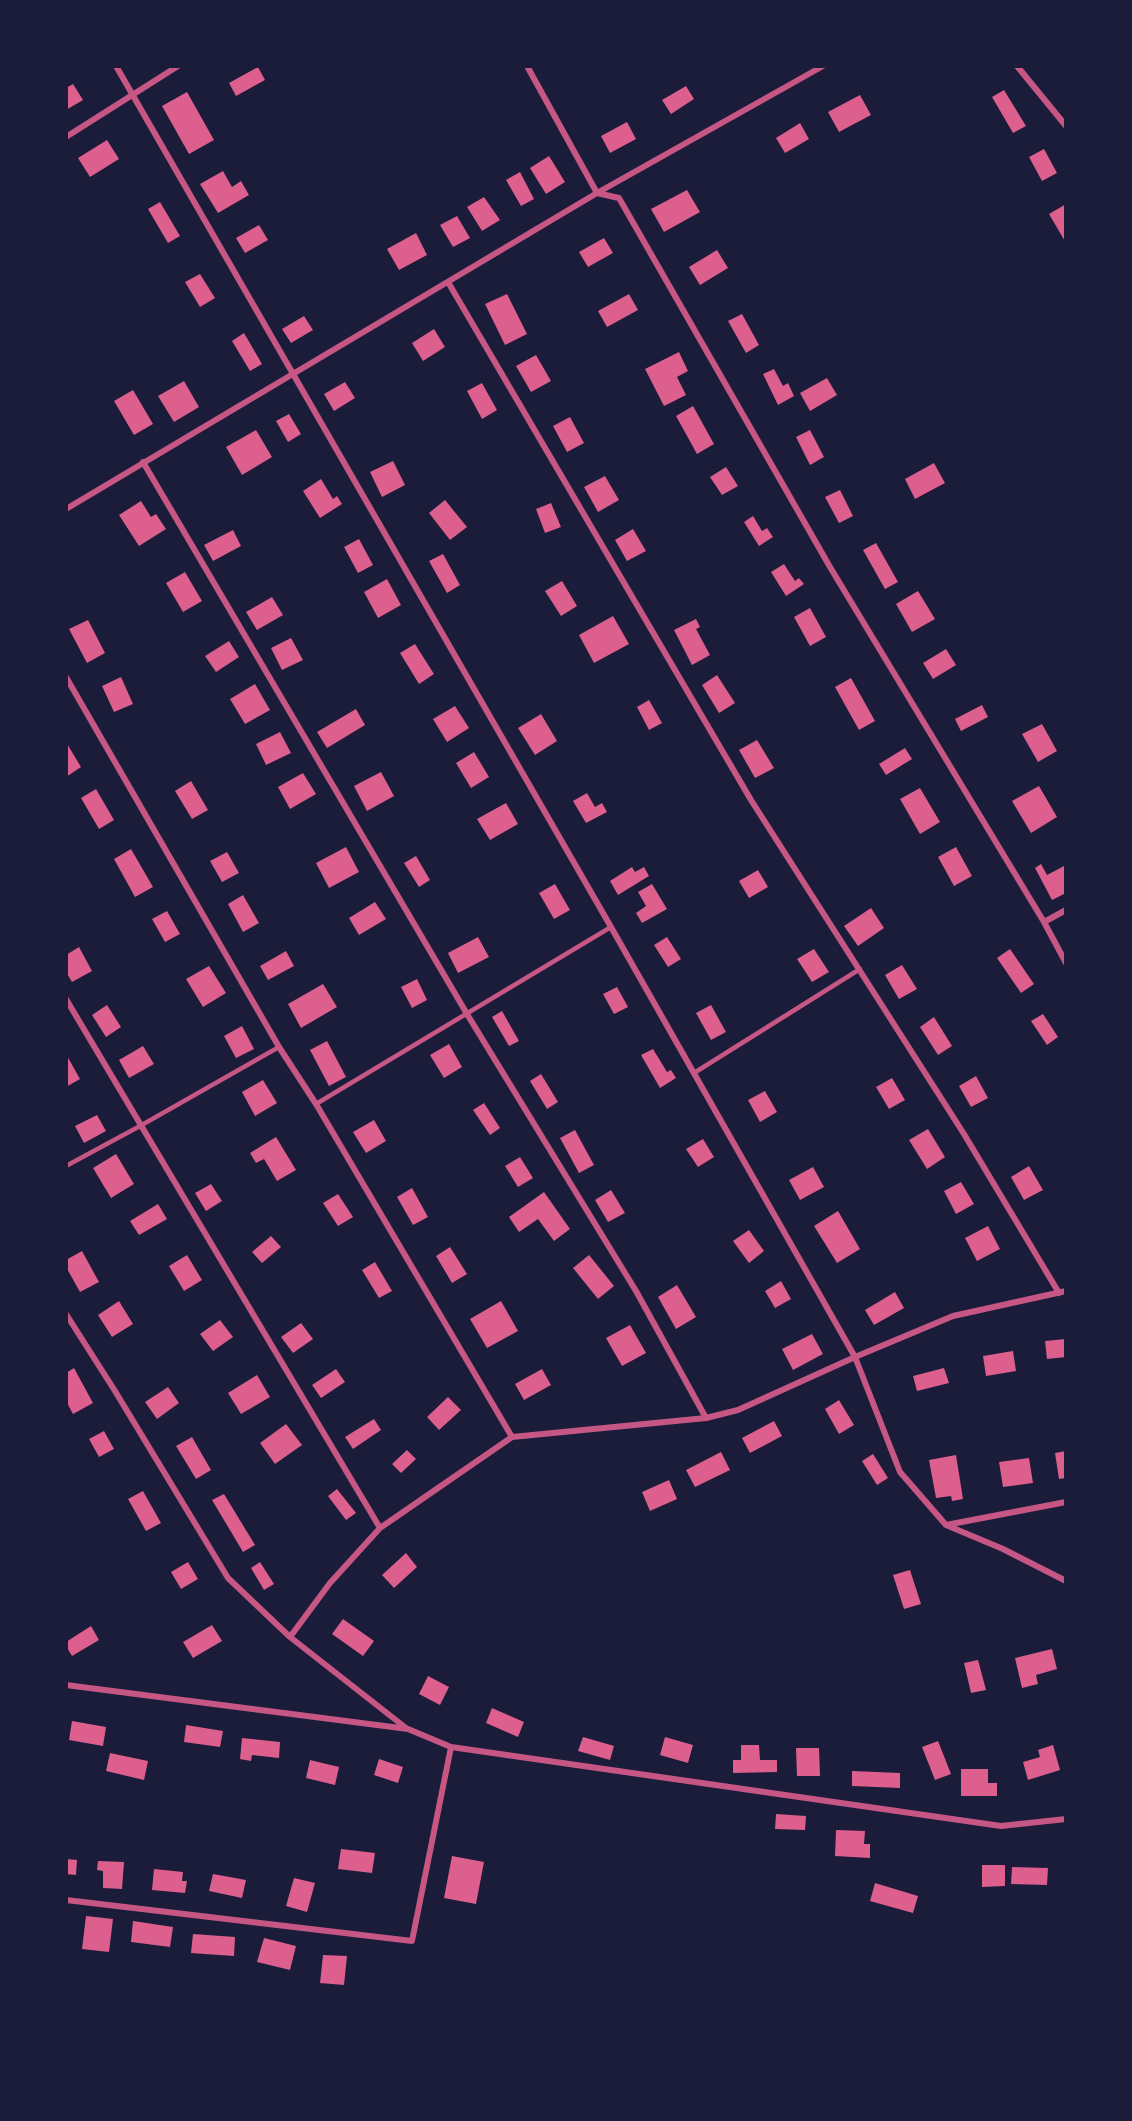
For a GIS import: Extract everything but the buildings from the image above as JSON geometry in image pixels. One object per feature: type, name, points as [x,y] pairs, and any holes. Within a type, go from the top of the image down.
[{"type":"street","points":[[116,66],[611,927],[855,1357],[900,1472],[946,1525],[1003,1549],[1066,1581]]},
{"type":"street","points":[[66,137],[178,66]]},
{"type":"street","points":[[527,66],[597,193],[619,198],[830,567],[1044,922],[1066,963]]},
{"type":"street","points":[[66,509],[597,193],[823,66]]},
{"type":"street","points":[[1017,66],[1066,126]]},
{"type":"street","points":[[290,1637],[330,1583],[380,1528],[512,1437],[706,1418],[738,1410],[953,1316],[1063,1292],[751,800],[448,282]]},
{"type":"street","points":[[143,462],[467,1014],[636,1291],[706,1418]]},
{"type":"street","points":[[66,676],[279,1047],[316,1104],[512,1437]]},
{"type":"street","points":[[1044,922],[1066,910]]},
{"type":"street","points":[[66,999],[380,1528]]},
{"type":"street","points":[[66,1314],[228,1578],[290,1637],[408,1729],[451,1747],[1001,1826],[1066,1819]]},
{"type":"street","points":[[946,1525],[1066,1503]]},
{"type":"street","points":[[66,1685],[408,1729]]},
{"type":"street","points":[[66,1900],[412,1941],[451,1747]]},
{"type":"lane","points":[[316,1104],[611,927]]},
{"type":"lane","points":[[694,1073],[860,969]]},
{"type":"lane","points":[[66,1166],[279,1047]]}]
